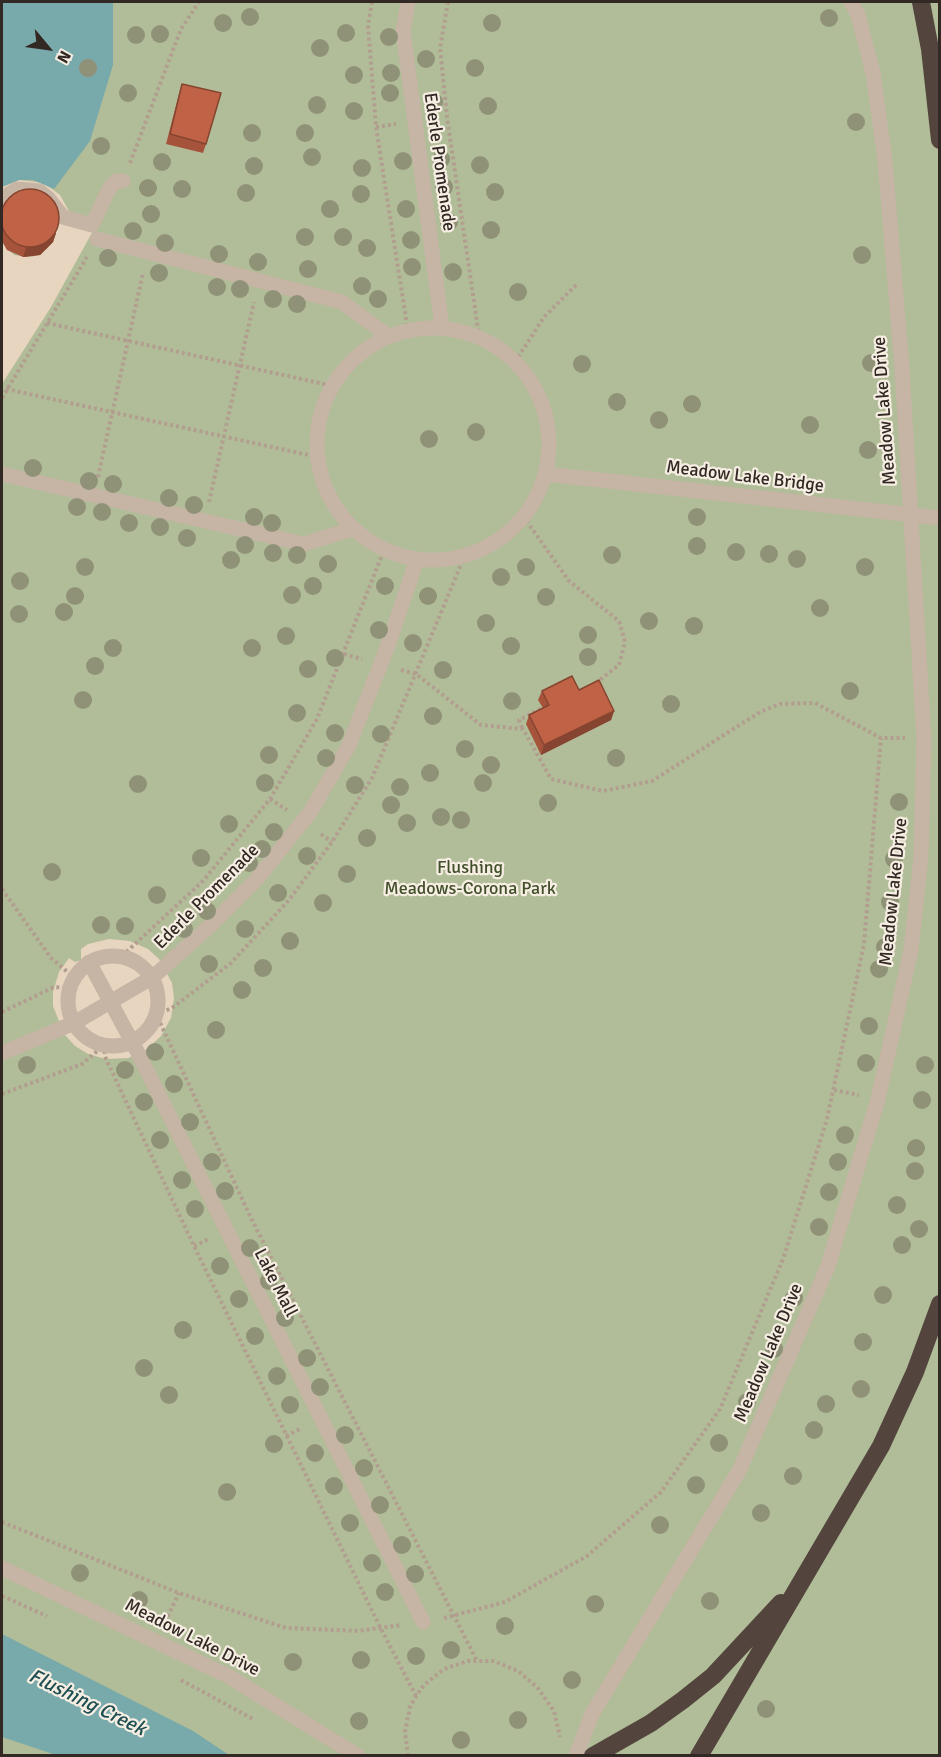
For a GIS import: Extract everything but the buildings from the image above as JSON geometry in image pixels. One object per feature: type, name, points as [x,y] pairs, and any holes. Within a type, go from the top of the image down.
[{"type":"highway","points":[[921,2],[930,50],[939,140]]},
{"type":"highway","points":[[699,1755],[856,1490],[900,1407],[939,1304]]},
{"type":"highway","points":[[593,1755],[651,1723],[713,1676],[804,1577]]},
{"type":"street","name":"Ederle Promenade","points":[[408,2],[403,31],[442,327]]},
{"type":"street","name":"Meadow Lake Drive","points":[[576,1755],[592,1714],[739,1471],[828,1266],[878,1099],[911,951],[921,857],[924,739],[902,368],[885,160],[873,73],[858,15],[851,2]]},
{"type":"street","points":[[2,198],[17,189],[39,191],[48,198],[63,217],[92,225],[109,189],[116,181],[123,181]]},
{"type":"street","points":[[97,239],[342,302],[388,336]]},
{"type":"street","points":[[442,327],[479,336],[507,353],[529,378],[544,408],[549,441],[546,474],[532,505],[511,531],[483,550],[451,559],[417,560],[384,550],[352,528],[331,501],[319,468],[316,433],[325,399],[343,369],[369,346],[388,336],[408,330],[442,327]]},
{"type":"street","points":[[2,474],[304,544],[352,528]]},
{"type":"street","name":"Meadow Lake Bridge","points":[[546,474],[939,519]]},
{"type":"street","name":"Ederle Promenade","points":[[2,1053],[74,1023],[153,977],[212,926],[257,879],[311,811],[349,745],[417,560]]},
{"type":"street","points":[[122,956],[143,966],[153,977],[158,992],[156,1014],[145,1034],[132,1042],[118,1046],[103,1045],[90,1040],[74,1023],[68,1003],[72,983],[89,962],[100,957],[122,956]]},
{"type":"street","name":"Lake Mall","points":[[89,962],[132,1042],[423,1622]]},
{"type":"street","name":"Meadow Lake Drive","points":[[2,1568],[228,1676],[358,1755]]},
{"type":"path","points":[[372,2],[368,25],[376,127],[408,330]]},
{"type":"path","points":[[448,2],[440,48],[447,117],[479,336]]},
{"type":"path","points":[[94,496],[147,252]]},
{"type":"path","points":[[205,522],[259,280]]},
{"type":"path","points":[[515,362],[544,317],[578,283]]},
{"type":"path","points":[[47,323],[333,386]]},
{"type":"path","points":[[6,390],[318,457]]},
{"type":"path","points":[[523,516],[569,580],[619,621],[625,642],[619,665],[603,680],[593,684]]},
{"type":"path","points":[[122,956],[203,881],[270,798],[317,719],[384,550]]},
{"type":"path","points":[[344,654],[416,674],[481,724],[523,729]]},
{"type":"path","points":[[542,708],[519,720],[551,778],[603,791],[652,781],[760,712],[780,704],[815,703],[881,738],[924,739]]},
{"type":"path","points":[[2,1522],[179,1593],[286,1628],[358,1631],[456,1617],[505,1602],[587,1556],[661,1492],[720,1410],[783,1259],[827,1119],[864,944],[881,738]]},
{"type":"path","points":[[2,889],[51,958],[72,983],[54,987],[2,1012]]},
{"type":"path","points":[[156,1014],[251,1218],[477,1661]]},
{"type":"path","points":[[2,1094],[82,1064],[103,1045]]},
{"type":"path","points":[[103,1045],[106,1059],[184,1225],[416,1696]]},
{"type":"path","points":[[163,1627],[179,1593]]},
{"type":"path","points":[[2,1596],[52,1618]]},
{"type":"path","points":[[408,1755],[405,1732],[410,1707],[424,1685],[444,1669],[477,1661],[494,1661],[518,1671],[537,1687],[554,1711],[561,1743]]},
{"type":"path","points":[[178,1678],[260,1723]]},
{"type":"green space","name":"Flushing Meadows-Corona Park","points":[[2,2],[939,2],[939,1755],[2,1756]]},
{"type":"shaded area","points":[[19,180],[44,183],[60,195],[70,213],[99,220],[51,307],[2,384],[2,243],[14,255],[32,257],[47,249],[56,234],[57,225],[3,209],[2,212],[2,187]]},
{"type":"shaded area","points":[[109,939],[130,941],[148,949],[159,959],[172,983],[174,998],[171,1018],[161,1036],[146,1050],[128,1058],[106,1059],[88,1054],[75,1046],[64,1034],[53,1006],[53,992],[59,972],[69,958],[75,962],[81,960],[81,949],[88,944]]},
{"type":"water","points":[[2,2],[113,2],[113,65],[90,141],[54,189],[33,180],[19,180],[2,187]]},
{"type":"water","name":"Flushing Creek","points":[[2,1634],[193,1731],[229,1755],[56,1755],[2,1737]]}]
